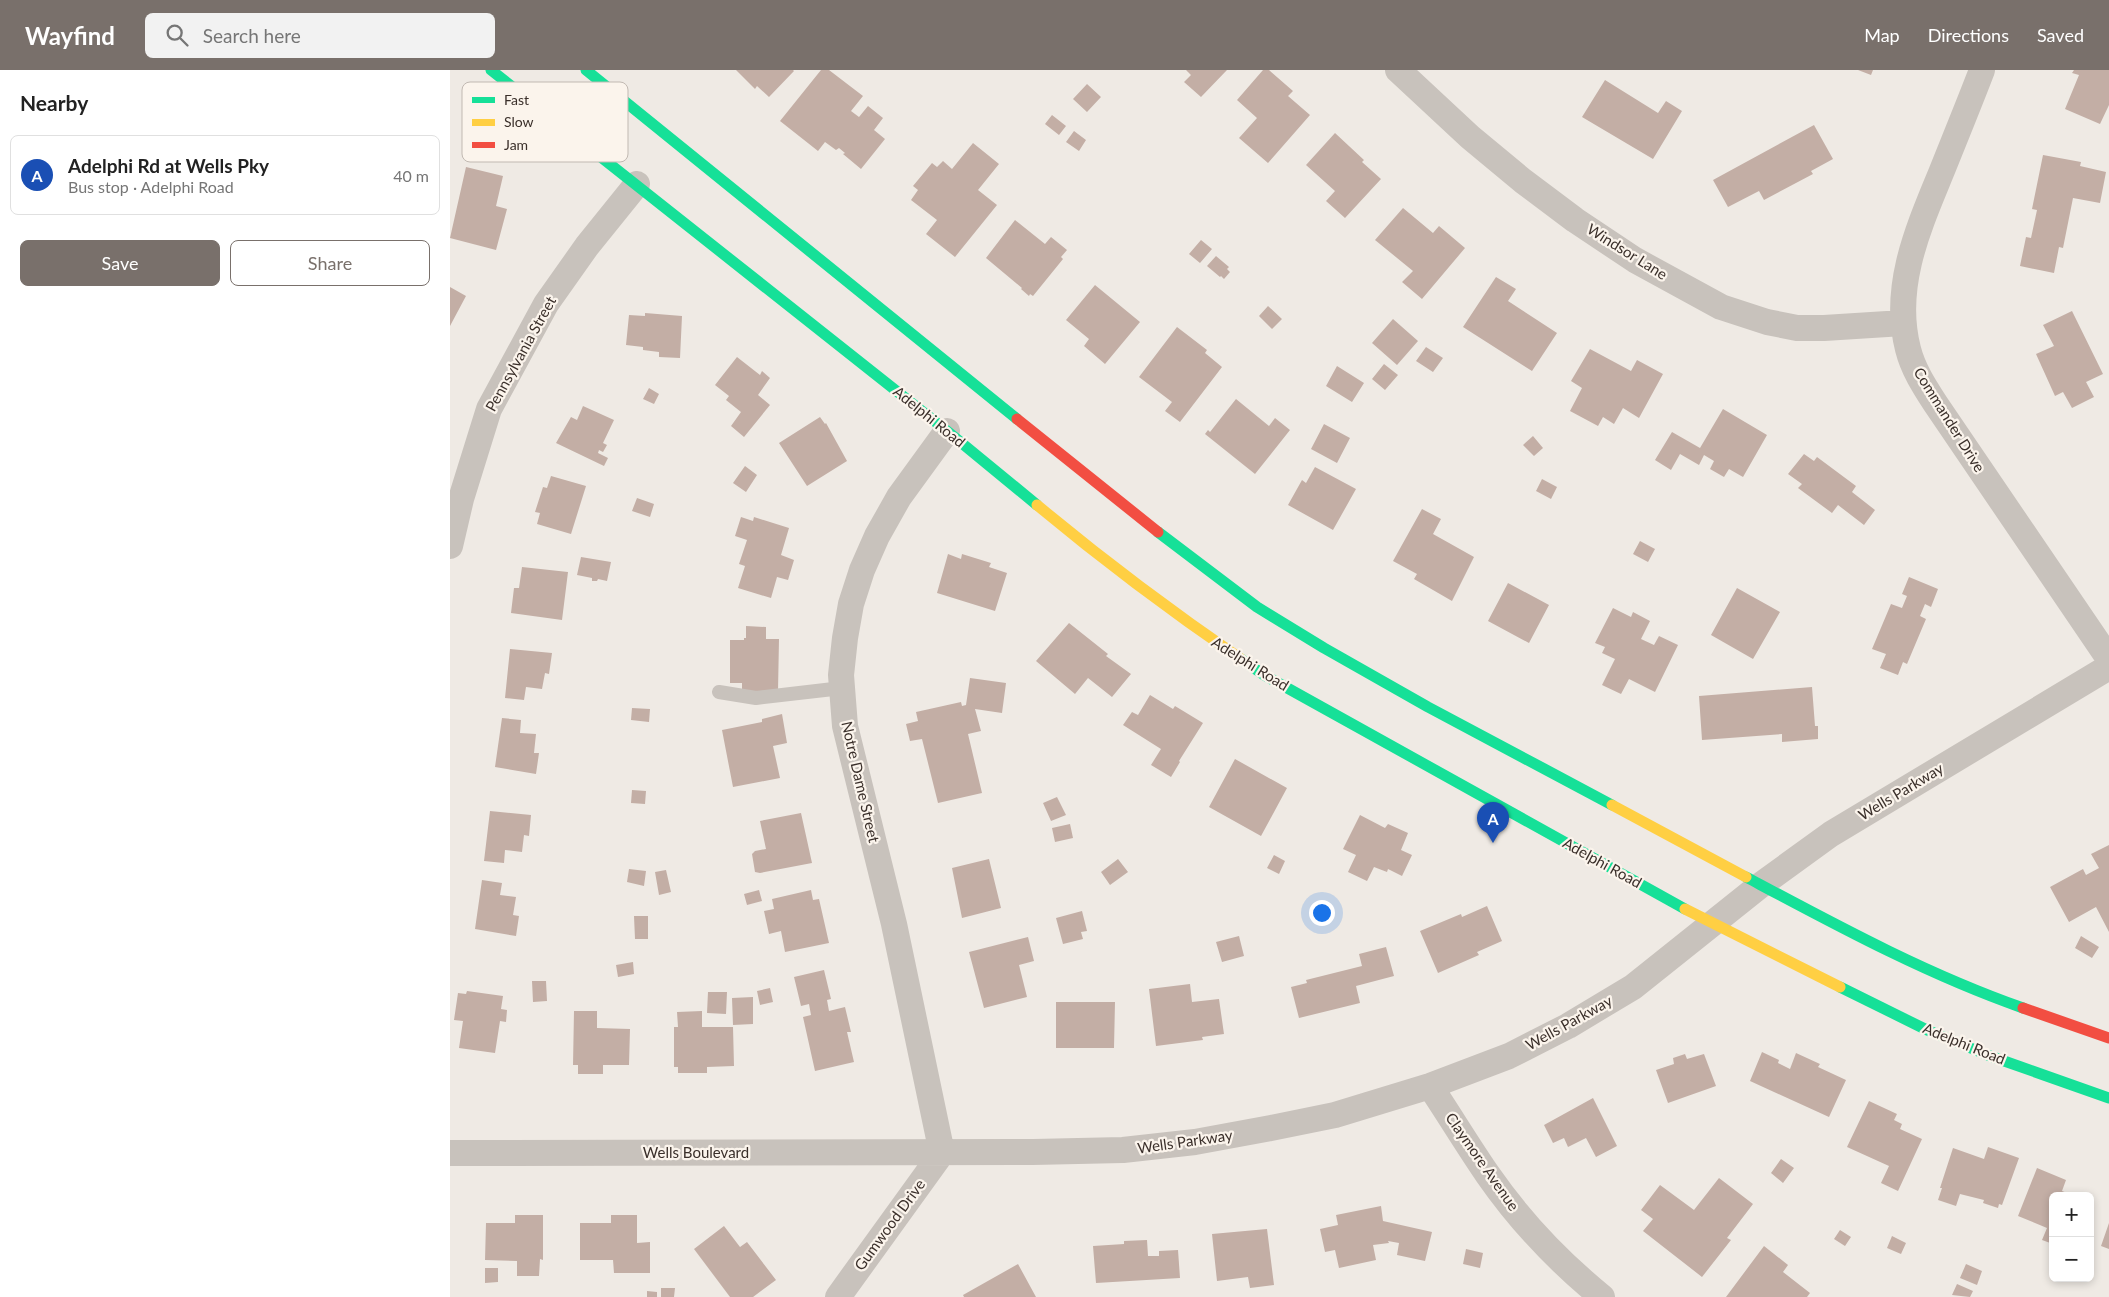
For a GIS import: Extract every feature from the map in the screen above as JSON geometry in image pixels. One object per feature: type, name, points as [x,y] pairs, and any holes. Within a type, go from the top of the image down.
[{"type":"main road","name":"Adelphi Road","points":[[491,70],[506,82]]},
{"type":"main road","points":[[586,70],[601,82]]},
{"type":"main road","points":[[628,104],[1152,528],[1258,607],[1324,648],[1436,711],[1854,935],[1983,994],[2109,1038]]},
{"type":"main road","name":"Adelphi Road","points":[[609,162],[947,431],[1092,551],[1187,622],[1264,675],[1711,924],[1926,1030],[1990,1056],[2109,1098]]},
{"type":"street","name":"Windsor Lane","points":[[1398,70],[1470,137],[1523,181],[1635,260],[1721,307],[1767,322],[1797,328],[1903,324]]},
{"type":"street","name":"Commander Drive","points":[[1982,70],[1915,237],[1906,271],[1903,297],[1903,324],[1908,350],[1919,377],[1935,403],[2109,659]]},
{"type":"street","name":"Pennsylvania Street","points":[[450,546],[461,499],[489,410],[546,304],[587,246],[637,184]]},
{"type":"street","name":"Notre Dame Street","points":[[942,1153],[894,924],[845,726],[841,675],[851,604],[862,570],[877,536],[900,496],[947,431]]},
{"type":"street","name":"Wells Parkway","points":[[942,1153],[1123,1150],[1195,1142],[1335,1115],[1430,1086],[1509,1056],[1568,1026],[1633,987],[1762,884],[1831,834],[2109,667]]},
{"type":"street","name":"Claymore Avenue","points":[[1430,1086],[1488,1175],[1516,1212],[1572,1272],[1602,1297]]},
{"type":"street","name":"Wells Boulevard","points":[[450,1153],[942,1153]]},
{"type":"street","name":"Gumwood Drive","points":[[838,1297],[942,1153]]},
{"type":"lane","points":[[719,692],[756,698],[842,688]]},
{"type":"building","points":[[736,70],[794,71],[769,97],[757,86],[755,89]]},
{"type":"building","points":[[821,70],[829,70],[863,96],[851,111],[859,117],[868,106],[883,118],[874,130],[885,139],[861,169],[843,154],[845,153],[839,148],[836,150],[825,142],[818,151],[780,121]]},
{"type":"building","points":[[1186,70],[1227,70],[1201,97],[1184,82],[1191,75]]},
{"type":"building","points":[[1263,70],[1269,70],[1293,91],[1288,96],[1310,115],[1268,163],[1239,138],[1257,118],[1237,100]]},
{"type":"building","points":[[1858,70],[1873,70],[1871,75]]},
{"type":"building","points":[[2074,70],[2109,70],[2109,105],[2100,124],[2065,109],[2079,75],[2072,73]]},
{"type":"building","points":[[1605,80],[1658,113],[1666,101],[1682,111],[1653,159],[1582,117]]},
{"type":"building","points":[[1087,84],[1101,97],[1087,112],[1073,99]]},
{"type":"building","points":[[1052,115],[1066,126],[1059,135],[1045,124]]},
{"type":"building","points":[[1814,125],[1833,159],[1811,171],[1813,174],[1764,200],[1759,191],[1728,207],[1713,180]]},
{"type":"building","points":[[1074,131],[1086,140],[1079,151],[1066,142]]},
{"type":"building","points":[[1335,133],[1381,179],[1345,218],[1326,201],[1335,191],[1306,165]]},
{"type":"building","points":[[973,143],[999,164],[978,190],[997,205],[955,257],[926,234],[937,220],[911,200],[918,190],[913,186],[932,163],[937,167],[943,161],[952,169]]},
{"type":"building","points":[[2043,155],[2081,162],[2080,166],[2106,172],[2100,203],[2073,198],[2063,248],[2059,247],[2054,273],[2020,266],[2026,237],[2031,238],[2037,210],[2032,209]]},
{"type":"building","points":[[466,167],[503,176],[496,206],[507,209],[496,250],[450,238]]},
{"type":"building","points":[[1403,208],[1433,233],[1439,226],[1465,248],[1422,299],[1402,282],[1413,271],[1375,240]]},
{"type":"building","points":[[1015,220],[1045,244],[1051,237],[1067,250],[1061,257],[1063,259],[1033,296],[1030,294],[1029,296],[986,258]]},
{"type":"building","points":[[1201,240],[1212,249],[1200,263],[1189,254]]},
{"type":"building","points":[[1216,256],[1229,267],[1227,269],[1230,272],[1224,279],[1207,266]]},
{"type":"building","points":[[1496,277],[1516,289],[1508,301],[1557,333],[1532,371],[1463,327]]},
{"type":"building","points":[[1095,285],[1140,322],[1105,364],[1084,346],[1089,339],[1066,320]]},
{"type":"building","points":[[450,287],[466,296],[450,326]]},
{"type":"building","points":[[1268,306],[1282,319],[1272,329],[1259,316]]},
{"type":"building","points":[[2072,311],[2103,374],[2086,382],[2094,397],[2072,408],[2063,392],[2055,396],[2036,354],[2054,346],[2043,325]]},
{"type":"building","points":[[645,313],[682,316],[680,358],[659,357],[659,352],[643,350],[643,347],[626,345],[629,315],[645,316]]},
{"type":"building","points":[[1393,319],[1418,341],[1397,365],[1372,343]]},
{"type":"building","points":[[1177,327],[1207,350],[1205,353],[1222,367],[1180,422],[1165,411],[1172,402],[1139,377]]},
{"type":"building","points":[[1426,347],[1443,358],[1433,372],[1416,361]]},
{"type":"building","points":[[1590,349],[1631,371],[1637,360],[1663,374],[1639,418],[1623,408],[1614,424],[1603,417],[1598,426],[1570,411],[1582,388],[1571,381]]},
{"type":"building","points":[[737,357],[760,375],[762,371],[770,378],[758,395],[770,405],[744,437],[731,426],[741,412],[726,400],[729,396],[715,385]]},
{"type":"building","points":[[1384,364],[1398,375],[1385,390],[1372,379]]},
{"type":"building","points":[[1337,366],[1364,383],[1352,402],[1326,386]]},
{"type":"building","points":[[649,388],[659,394],[654,404],[643,399]]},
{"type":"building","points":[[1236,399],[1269,426],[1275,418],[1290,430],[1255,474],[1205,434],[1208,430],[1210,432]]},
{"type":"building","points":[[583,406],[614,420],[603,443],[607,445],[603,452],[599,450],[598,453],[608,458],[604,466],[556,443],[571,417],[577,420]]},
{"type":"building","points":[[1723,409],[1767,435],[1743,477],[1729,469],[1724,477],[1710,469],[1714,461],[1704,455],[1699,465],[1680,454],[1671,470],[1655,460],[1672,432],[1700,448]]},
{"type":"building","points":[[820,417],[826,423],[847,461],[807,486],[779,443]]},
{"type":"building","points":[[1324,424],[1350,438],[1337,463],[1311,449]]},
{"type":"building","points":[[1533,436],[1543,448],[1534,456],[1523,445]]},
{"type":"building","points":[[1804,454],[1814,461],[1817,457],[1856,486],[1852,492],[1875,510],[1864,525],[1838,505],[1832,513],[1798,488],[1802,484],[1788,474]]},
{"type":"building","points":[[745,466],[757,475],[746,492],[733,483]]},
{"type":"building","points":[[1315,467],[1356,489],[1333,530],[1288,505],[1302,480],[1306,483]]},
{"type":"building","points":[[551,476],[586,486],[571,534],[537,524],[540,513],[535,512],[543,487],[547,488]]},
{"type":"building","points":[[1542,479],[1557,487],[1551,499],[1536,491]]},
{"type":"building","points":[[637,498],[654,504],[650,517],[632,511]]},
{"type":"building","points":[[1422,509],[1441,519],[1433,534],[1474,557],[1452,601],[1414,579],[1417,574],[1393,561]]},
{"type":"building","points":[[741,517],[753,521],[754,517],[789,528],[781,555],[794,560],[788,580],[777,577],[771,598],[738,588],[745,566],[739,564],[747,540],[735,536]]},
{"type":"building","points":[[1640,541],[1655,549],[1648,562],[1633,554]]},
{"type":"building","points":[[948,554],[961,559],[962,554],[991,563],[989,567],[1007,573],[995,611],[937,593]]},
{"type":"building","points":[[581,557],[611,562],[607,581],[598,579],[597,581],[592,581],[592,578],[577,575]]},
{"type":"building","points":[[522,567],[568,572],[562,620],[511,613],[514,588],[519,588]]},
{"type":"building","points":[[1909,577],[1938,589],[1931,607],[1925,604],[1920,616],[1926,619],[1907,664],[1903,662],[1898,675],[1880,668],[1886,654],[1872,649],[1891,604],[1902,608],[1907,596],[1902,594]]},
{"type":"building","points":[[1508,583],[1549,605],[1529,643],[1488,621]]},
{"type":"building","points":[[1737,588],[1780,612],[1753,659],[1711,635]]},
{"type":"building","points":[[1613,608],[1631,617],[1633,612],[1650,621],[1641,639],[1654,645],[1659,636],[1678,645],[1655,692],[1629,679],[1621,694],[1602,685],[1615,659],[1602,653],[1605,647],[1595,643]]},
{"type":"building","points":[[1069,623],[1108,654],[1106,656],[1131,674],[1112,697],[1088,678],[1075,694],[1036,661]]},
{"type":"building","points":[[746,626],[766,627],[766,639],[779,639],[778,691],[742,691],[742,683],[730,683],[730,640],[744,640],[746,638]]},
{"type":"building","points":[[510,649],[552,653],[549,674],[545,673],[542,689],[526,687],[524,700],[505,698]]},
{"type":"building","points":[[970,678],[1006,683],[1002,713],[975,709],[981,731],[968,734],[982,793],[938,803],[922,739],[910,741],[906,724],[918,721],[916,712],[961,702],[962,706],[966,705]]},
{"type":"building","points":[[1812,687],[1818,739],[1782,742],[1782,734],[1702,740],[1699,696]]},
{"type":"building","points":[[1150,695],[1173,709],[1175,706],[1203,723],[1171,777],[1151,765],[1161,749],[1123,725],[1132,712],[1138,715]]},
{"type":"building","points":[[632,708],[650,709],[649,722],[631,720]]},
{"type":"building","points":[[782,714],[787,743],[773,746],[780,778],[733,787],[722,730],[762,722],[762,719]]},
{"type":"building","points":[[502,718],[521,720],[520,733],[536,734],[534,753],[539,753],[536,774],[495,767]]},
{"type":"building","points":[[1235,759],[1287,788],[1261,836],[1209,807]]},
{"type":"building","points":[[632,790],[646,791],[645,804],[631,803]]},
{"type":"building","points":[[1057,797],[1066,815],[1051,821],[1043,803]]},
{"type":"building","points":[[490,811],[531,815],[529,836],[524,835],[522,852],[505,850],[504,863],[484,861]]},
{"type":"building","points":[[801,813],[812,863],[760,873],[755,872],[752,854],[755,851],[766,849],[760,821]]},
{"type":"building","points":[[1360,815],[1385,828],[1388,824],[1408,833],[1401,850],[1412,855],[1402,876],[1388,869],[1387,872],[1374,867],[1367,881],[1348,872],[1356,855],[1343,849]]},
{"type":"building","points":[[1070,824],[1073,838],[1055,842],[1052,828]]},
{"type":"building","points":[[2109,845],[2109,932],[2096,907],[2069,922],[2050,887],[2083,869],[2086,875],[2099,868],[2091,854]]},
{"type":"building","points":[[1274,855],[1285,861],[1279,874],[1267,868]]},
{"type":"building","points":[[989,859],[1001,908],[962,918],[952,868]]},
{"type":"building","points":[[1118,859],[1128,872],[1110,885],[1101,872]]},
{"type":"building","points":[[629,869],[646,871],[644,886],[627,882]]},
{"type":"building","points":[[666,870],[671,892],[659,895],[655,872]]},
{"type":"building","points":[[482,880],[502,883],[500,895],[516,897],[513,915],[519,916],[516,936],[475,929]]},
{"type":"building","points":[[759,890],[762,901],[747,905],[744,894]]},
{"type":"building","points":[[811,890],[813,900],[819,899],[829,943],[785,952],[781,931],[769,934],[764,911],[774,909],[772,899]]},
{"type":"building","points":[[1487,906],[1502,941],[1477,952],[1479,955],[1438,973],[1420,931],[1461,914],[1462,917]]},
{"type":"building","points":[[1082,911],[1087,931],[1081,932],[1083,939],[1063,944],[1056,918]]},
{"type":"building","points":[[634,916],[648,916],[648,939],[635,939]]},
{"type":"building","points":[[1239,936],[1244,956],[1222,962],[1216,942]]},
{"type":"building","points":[[2081,936],[2099,947],[2092,958],[2075,948]]},
{"type":"building","points":[[1028,937],[1034,961],[1019,965],[1027,997],[984,1008],[969,952]]},
{"type":"building","points":[[1386,947],[1394,976],[1356,986],[1360,1003],[1299,1018],[1291,987],[1307,983],[1306,980],[1362,966],[1359,954]]},
{"type":"building","points":[[633,962],[634,974],[618,977],[616,965]]},
{"type":"building","points":[[824,970],[831,999],[827,1000],[829,1011],[845,1007],[851,1032],[847,1032],[854,1062],[815,1071],[803,1017],[811,1015],[809,1004],[801,1006],[794,977]]},
{"type":"building","points":[[532,981],[546,981],[547,1001],[533,1002]]},
{"type":"building","points":[[1190,984],[1192,1002],[1219,999],[1224,1034],[1202,1037],[1203,1040],[1156,1046],[1149,989]]},
{"type":"building","points":[[770,988],[773,1002],[760,1005],[757,991]]},
{"type":"building","points":[[467,991],[503,996],[501,1009],[507,1010],[506,1022],[500,1021],[495,1053],[459,1048],[463,1021],[454,1020],[458,993],[466,994]]},
{"type":"building","points":[[708,992],[727,992],[726,1014],[707,1013]]},
{"type":"building","points":[[753,997],[753,1024],[733,1025],[732,998]]},
{"type":"building","points":[[1056,1002],[1115,1002],[1114,1048],[1056,1048]]},
{"type":"building","points":[[574,1011],[597,1011],[597,1028],[630,1029],[629,1065],[603,1065],[603,1074],[578,1074],[578,1065],[573,1065]]},
{"type":"building","points":[[702,1011],[702,1027],[733,1027],[734,1066],[707,1067],[707,1073],[678,1073],[678,1067],[674,1067],[674,1027],[678,1027],[677,1012]]},
{"type":"building","points":[[1762,1052],[1779,1060],[1778,1063],[1790,1069],[1796,1053],[1820,1064],[1818,1067],[1846,1080],[1829,1117],[1750,1081]]},
{"type":"building","points":[[1685,1054],[1687,1059],[1704,1054],[1716,1086],[1668,1103],[1656,1070],[1674,1064],[1673,1058]]},
{"type":"building","points":[[1593,1098],[1617,1146],[1596,1157],[1586,1138],[1568,1147],[1564,1138],[1553,1143],[1544,1125]]},
{"type":"building","points":[[1869,1101],[1897,1114],[1894,1120],[1902,1124],[1900,1129],[1922,1139],[1898,1191],[1881,1183],[1889,1166],[1847,1147]]},
{"type":"building","points":[[1988,1147],[2019,1158],[2002,1205],[1999,1204],[1998,1208],[1983,1203],[1984,1200],[1960,1194],[1956,1206],[1938,1200],[1953,1148],[1984,1159]]},
{"type":"building","points":[[1781,1159],[1794,1168],[1783,1183],[1771,1173]]},
{"type":"building","points":[[2037,1168],[2066,1180],[2062,1191],[2065,1192],[2049,1192],[2049,1243],[2042,1240],[2047,1228],[2018,1216]]},
{"type":"building","points":[[1719,1178],[1753,1204],[1727,1238],[1731,1240],[1702,1277],[1643,1231],[1653,1219],[1641,1210],[1660,1185],[1694,1210]]},
{"type":"building","points":[[1381,1206],[1383,1221],[1432,1232],[1425,1261],[1397,1255],[1399,1243],[1388,1241],[1389,1243],[1373,1245],[1376,1260],[1339,1268],[1335,1250],[1325,1252],[1320,1229],[1338,1225],[1336,1215]]},
{"type":"building","points":[[515,1215],[543,1215],[543,1260],[540,1259],[539,1276],[517,1276],[517,1261],[485,1260],[486,1223],[515,1223]]},
{"type":"building","points":[[611,1215],[637,1215],[637,1243],[650,1242],[650,1273],[614,1273],[613,1260],[580,1260],[580,1223],[611,1223]]},
{"type":"building","points":[[2109,1223],[2109,1249],[2101,1246]]},
{"type":"building","points":[[724,1226],[740,1247],[747,1242],[776,1280],[753,1297],[730,1297],[694,1249]]},
{"type":"building","points":[[1267,1229],[1274,1285],[1250,1288],[1248,1277],[1217,1281],[1212,1234]]},
{"type":"building","points":[[1840,1230],[1851,1237],[1845,1246],[1834,1239]]},
{"type":"building","points":[[1892,1236],[1906,1243],[1901,1254],[1887,1248]]},
{"type":"building","points":[[1147,1240],[1148,1256],[1159,1256],[1159,1251],[1178,1250],[1180,1278],[1096,1283],[1093,1246],[1124,1244],[1124,1241]]},
{"type":"building","points":[[1764,1246],[1788,1265],[1783,1272],[1810,1293],[1807,1297],[1726,1297]]},
{"type":"building","points":[[1466,1249],[1483,1253],[1480,1268],[1463,1264]]},
{"type":"building","points":[[1018,1264],[1036,1297],[964,1297],[963,1295]]},
{"type":"building","points":[[1966,1264],[1982,1271],[1977,1285],[1960,1278]]},
{"type":"building","points":[[485,1268],[498,1268],[498,1282],[485,1283]]},
{"type":"building","points":[[1957,1284],[1973,1291],[1970,1297],[1952,1295]]},
{"type":"building","points":[[661,1288],[675,1288],[674,1297],[661,1297]]},
{"type":"building","points":[[647,1291],[657,1292],[657,1297],[647,1297]]},
{"type":"traffic: fast","points":[[491,70],[506,82]]},
{"type":"traffic: fast","points":[[586,70],[601,82]]},
{"type":"traffic: fast","points":[[628,104],[1017,419]]},
{"type":"traffic: fast","points":[[607,162],[947,431],[1037,505]]},
{"type":"traffic: fast","points":[[1158,532],[1257,607],[1324,648],[1428,707],[1612,805]]},
{"type":"traffic: fast","points":[[1241,659],[1264,675],[1685,909]]},
{"type":"traffic: fast","points":[[1746,877],[1848,931],[1916,964],[1987,995],[2023,1008]]},
{"type":"traffic: fast","points":[[1840,987],[1927,1030],[1990,1056],[2109,1098]]},
{"type":"traffic: slow","points":[[1037,505],[1138,585],[1241,659]]},
{"type":"traffic: slow","points":[[1612,805],[1746,877]]},
{"type":"traffic: slow","points":[[1685,909],[1840,987]]},
{"type":"traffic: jam","points":[[1017,419],[1158,532]]},
{"type":"traffic: jam","points":[[2023,1008],[2109,1038]]},
{"type":"place","name":"Adelphi Rd at Wells Pky","points":[[1493,843]]}]
